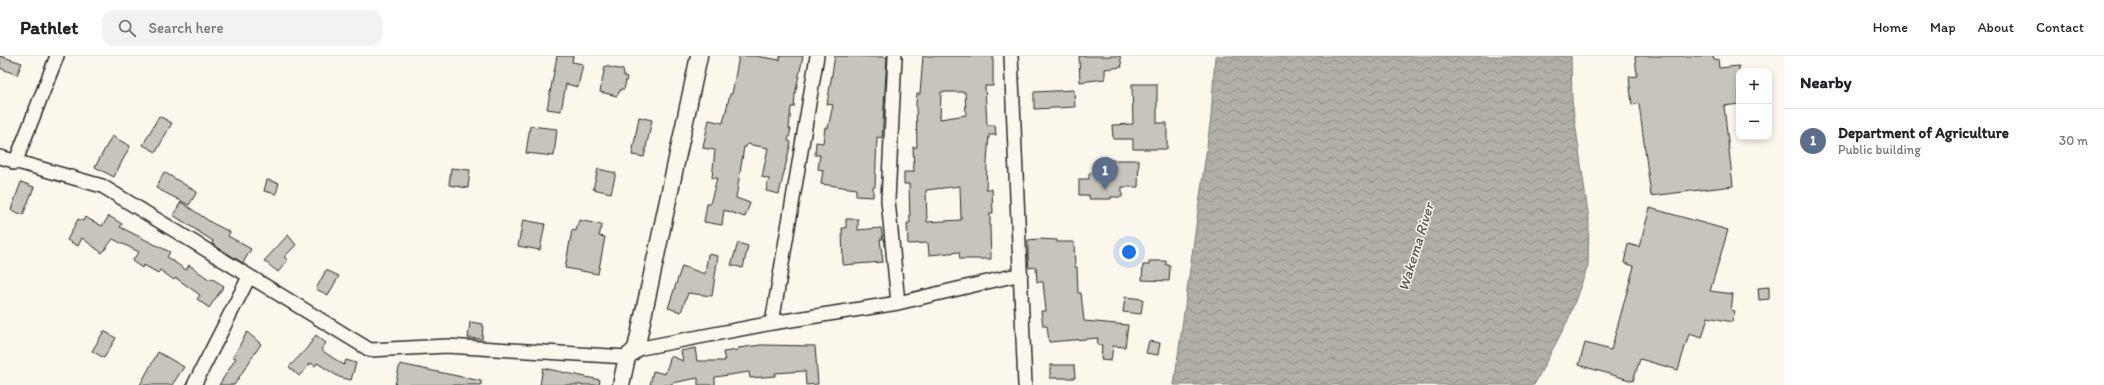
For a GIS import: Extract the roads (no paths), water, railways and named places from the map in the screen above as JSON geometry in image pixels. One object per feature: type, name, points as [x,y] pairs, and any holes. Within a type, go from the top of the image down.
[{"type":"street","points":[[15,162],[57,56]]},
{"type":"street","points":[[621,385],[632,353],[699,56]]},
{"type":"street","points":[[772,323],[816,56]]},
{"type":"street","points":[[895,56],[888,200],[898,303]]},
{"type":"street","points":[[1011,56],[1025,385]]},
{"type":"street","points":[[0,157],[102,186],[370,350],[447,346],[632,353],[772,323],[898,303],[1021,274]]},
{"type":"street","points":[[194,385],[249,277]]},
{"type":"water","name":"Wakema River","points":[[1215,56],[1571,56],[1572,101],[1589,220],[1588,266],[1568,320],[1534,385],[1174,385],[1211,117]]},
{"type":"place","name":"Department of Agriculture","points":[[1105,190]]}]
